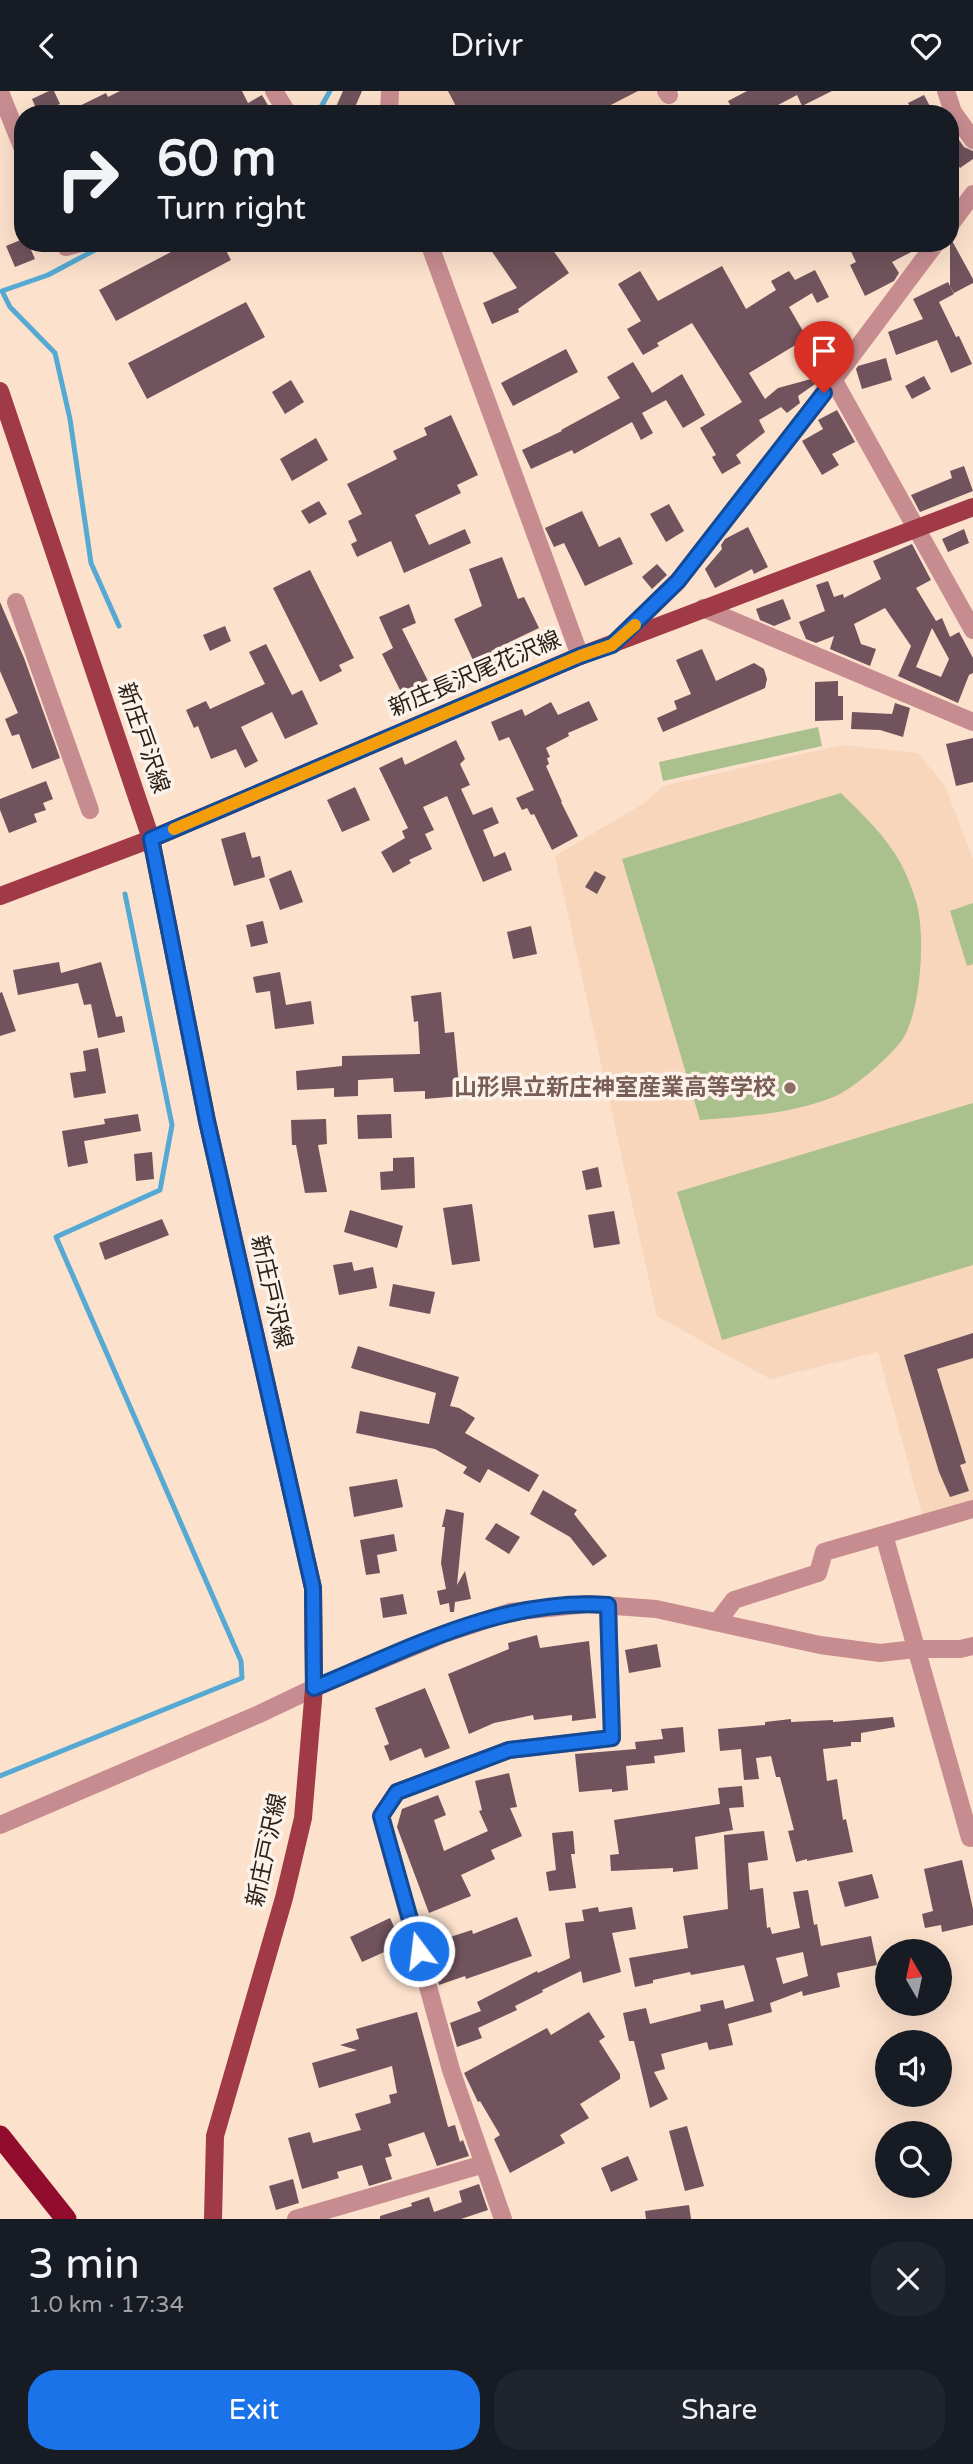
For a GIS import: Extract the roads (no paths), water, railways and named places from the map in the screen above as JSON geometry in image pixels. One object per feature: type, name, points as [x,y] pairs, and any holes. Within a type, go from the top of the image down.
[{"type":"highway","points":[[0,2136],[66,2219]]},
{"type":"main road","name":"新庄戸沢線","points":[[0,391],[151,839],[207,1121],[313,1588],[314,1688],[303,1818],[284,1898],[215,2136],[213,2219]]},
{"type":"main road","name":"新庄長沢尾花沢線","points":[[0,896],[151,839],[580,656],[973,507]]},
{"type":"street","points":[[0,92],[14,127]]},
{"type":"street","points":[[959,120],[973,140]]},
{"type":"street","points":[[959,213],[973,194]]},
{"type":"street","points":[[432,252],[580,656]]},
{"type":"street","points":[[612,645],[678,581],[834,381],[929,252]]},
{"type":"street","points":[[834,381],[973,630]]},
{"type":"street","points":[[16,602],[90,810]]},
{"type":"street","points":[[703,608],[973,722]]},
{"type":"street","points":[[718,1621],[734,1600],[818,1573],[824,1552],[973,1509]]},
{"type":"street","points":[[884,1535],[970,1838]]},
{"type":"street","points":[[0,1825],[443,1634],[510,1612],[588,1604],[608,1605],[656,1609],[820,1645],[880,1653],[973,1646]]},
{"type":"street","points":[[503,2219],[451,2070],[381,1816],[397,1792],[509,1750],[612,1738],[608,1605]]},
{"type":"street","points":[[296,2219],[484,2164]]},
{"type":"waterway","points":[[322,105],[330,91]]},
{"type":"waterway","points":[[91,252],[48,275],[2,291],[10,307],[55,353],[70,419],[91,563],[119,626]]},
{"type":"waterway","points":[[0,1776],[242,1678],[241,1661],[56,1237],[160,1190],[172,1125],[125,894]]},
{"type":"place","name":"山形県立新庄神室産業高等学校","points":[[790,1088]]}]
